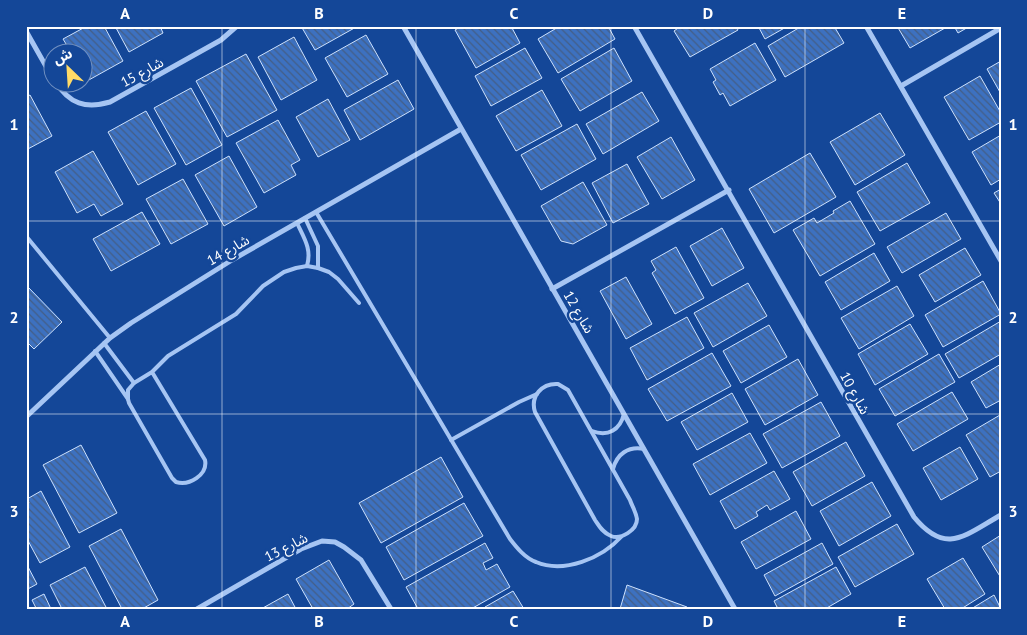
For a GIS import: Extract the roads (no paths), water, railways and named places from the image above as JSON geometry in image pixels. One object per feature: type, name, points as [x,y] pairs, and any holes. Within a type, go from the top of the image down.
[{"type":"street","name":"شارع 15","points":[[62,92],[73,101],[90,106],[105,104],[221,40],[237,26]]},
{"type":"street","name":"شارع 12","points":[[403,26],[735,609]]},
{"type":"street","name":"شارع 10","points":[[634,26],[729,190],[901,496],[920,524],[932,534],[947,540],[964,535],[1001,515]]},
{"type":"street","points":[[866,26],[1001,261]]},
{"type":"street","points":[[901,86],[1001,28]]},
{"type":"street","points":[[26,31],[42,59]]},
{"type":"street","name":"شارع 14","points":[[26,417],[110,338],[190,285],[461,129]]},
{"type":"street","points":[[552,289],[729,190]]},
{"type":"street","name":"شارع 13","points":[[198,609],[301,549],[322,542],[335,542],[361,560],[391,609]]},
{"type":"lane","points":[[316,212],[451,440],[510,539],[518,549],[536,562],[551,566],[566,566],[607,549],[632,529],[637,519],[630,500],[592,431],[565,387],[558,384],[550,384],[537,394],[451,440]]},
{"type":"lane","points":[[305,218],[318,246],[318,268]]},
{"type":"lane","points":[[297,223],[309,248],[310,258],[307,266]]},
{"type":"lane","points":[[26,236],[110,338]]},
{"type":"lane","points":[[128,399],[128,390],[134,383],[152,372],[168,356],[236,314],[263,286],[273,279],[296,268],[307,266],[329,272],[338,279],[359,303]]},
{"type":"lane","points":[[104,343],[134,383]]},
{"type":"lane","points":[[94,351],[128,399],[174,480],[182,484],[203,473],[206,467],[205,460],[152,372]]},
{"type":"lane","points":[[537,394],[534,404],[535,412],[595,520],[603,532],[609,536],[614,538],[621,537]]},
{"type":"lane","points":[[592,431],[598,433],[610,432],[620,426],[624,414]]},
{"type":"lane","points":[[613,469],[617,460],[624,452],[634,448],[644,449]]}]
